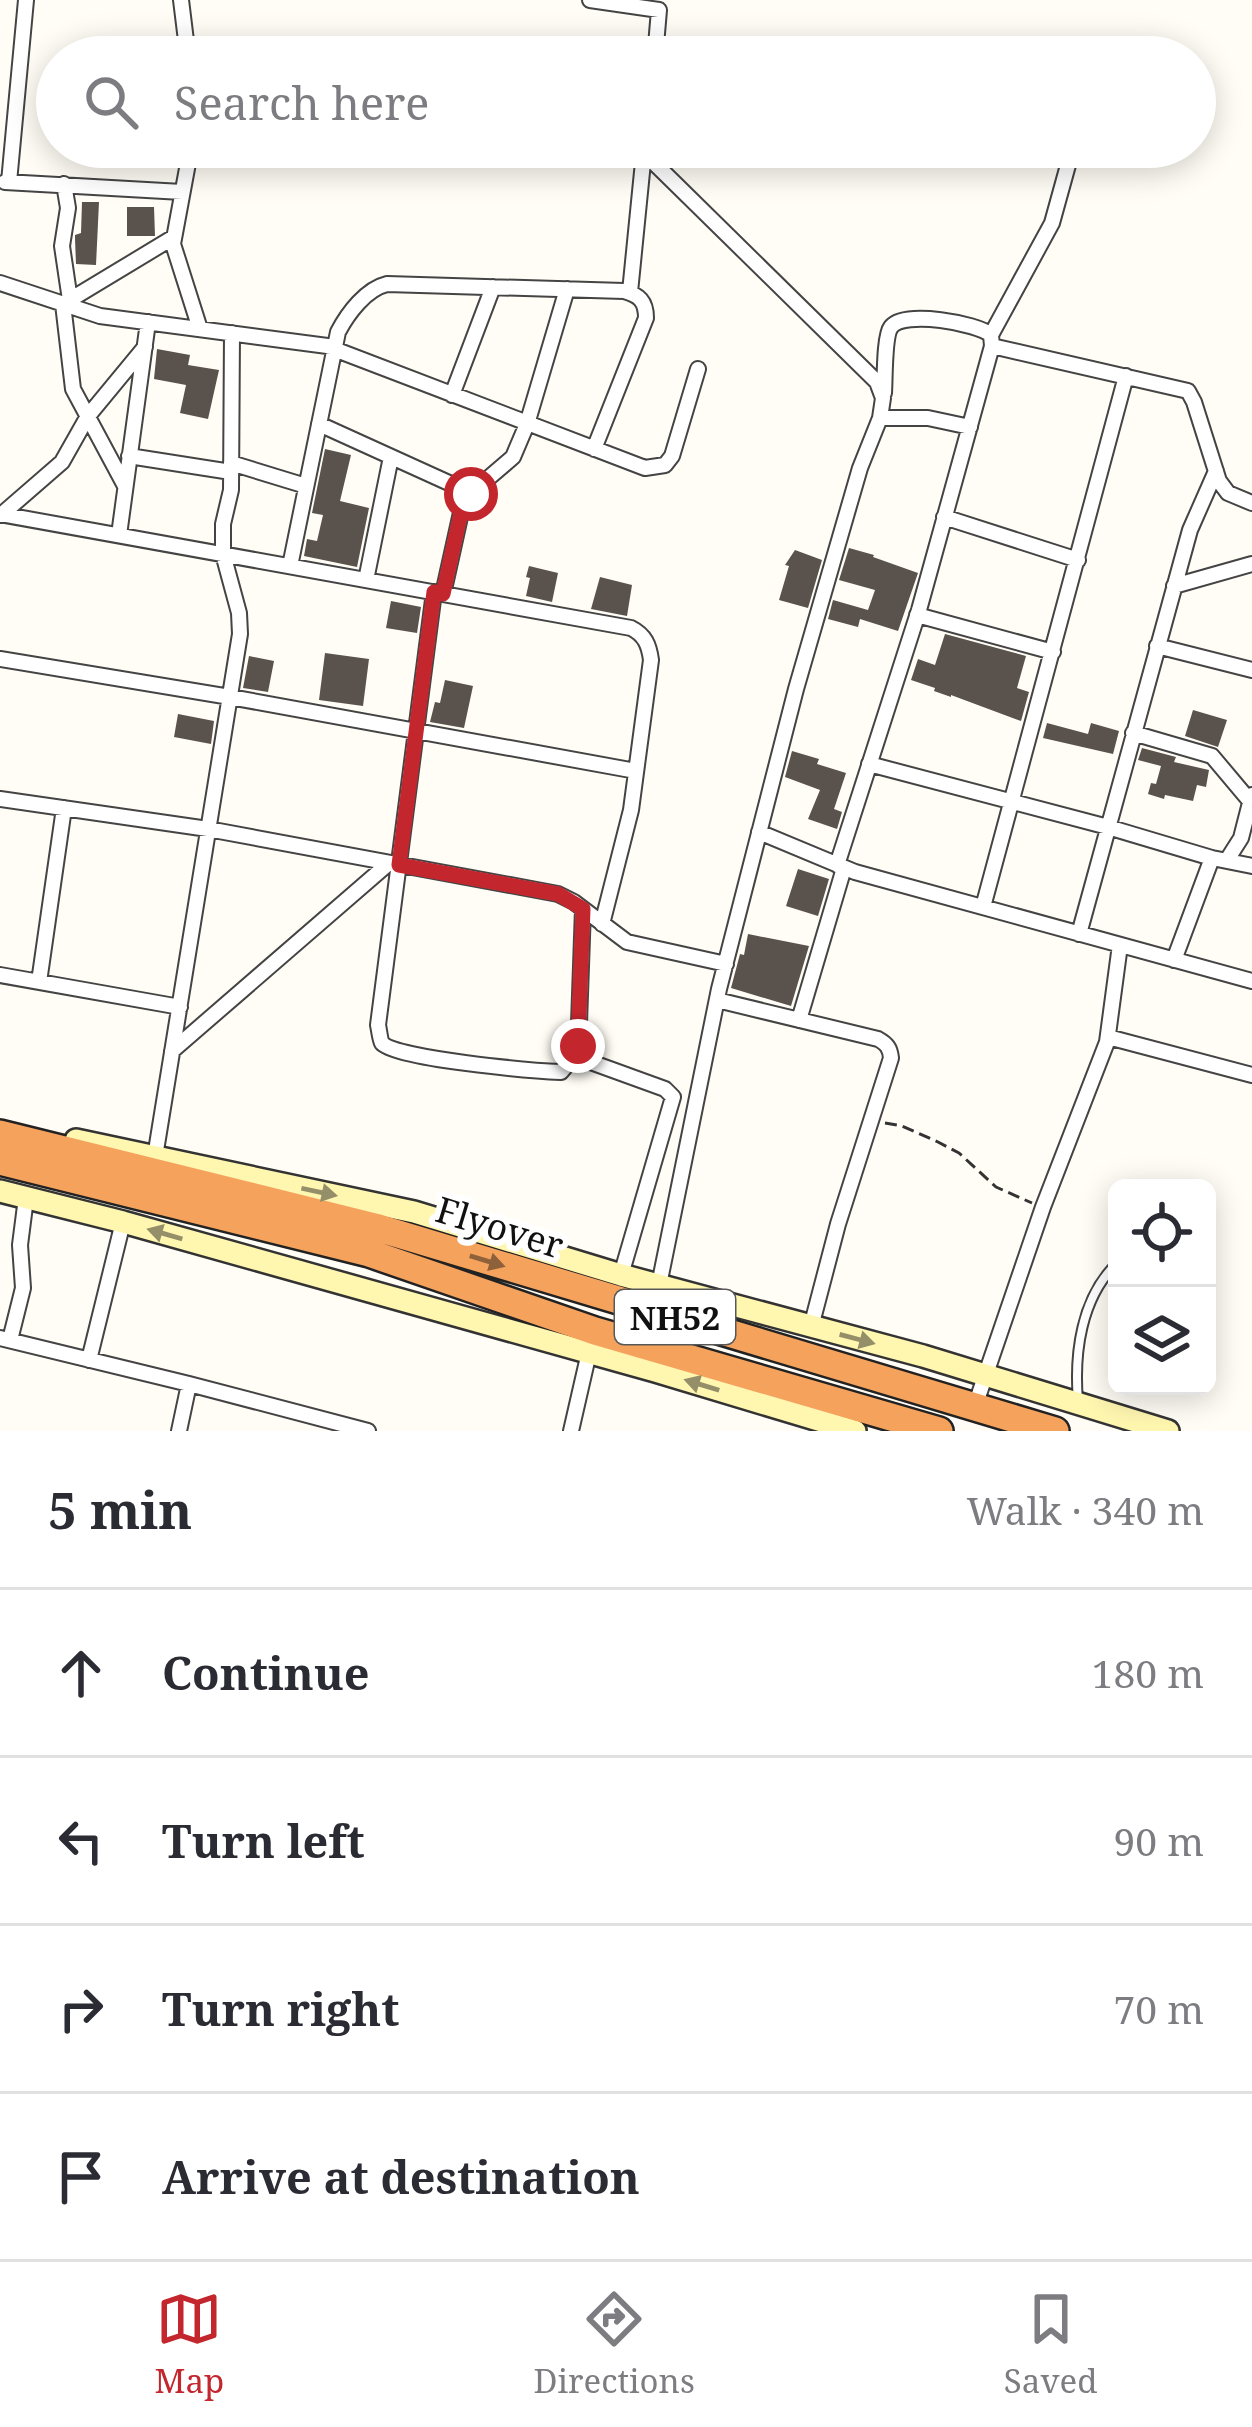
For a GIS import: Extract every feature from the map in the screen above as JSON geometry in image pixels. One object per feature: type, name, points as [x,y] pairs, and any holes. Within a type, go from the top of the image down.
[{"type":"highway","name":"Flyover","points":[[0,1134],[975,1406]]},
{"type":"highway","name":"Flyover","points":[[0,1161],[372,1240],[592,1342]]},
{"type":"highway","name":"NH52","points":[[592,1342],[938,1431]]},
{"type":"highway","name":"NH52","points":[[975,1406],[1055,1431]]},
{"type":"main road","points":[[0,1121],[414,1212],[1168,1431]]},
{"type":"main road","points":[[0,1191],[592,1342],[855,1431]]},
{"type":"street","points":[[26,0],[4,182],[182,192]]},
{"type":"street","points":[[181,0],[185,36]]},
{"type":"street","points":[[590,0],[660,5],[657,36]]},
{"type":"street","points":[[187,168],[174,252],[200,329]]},
{"type":"street","points":[[629,292],[642,168]]},
{"type":"street","points":[[662,168],[877,382],[884,398]]},
{"type":"street","points":[[799,1020],[991,341],[1052,223],[1067,168]]},
{"type":"street","points":[[64,184],[68,208],[62,246],[71,380],[125,486]]},
{"type":"street","points":[[67,302],[174,238]]},
{"type":"street","points":[[0,283],[100,316],[334,348],[645,469],[665,465],[672,456],[698,369]]},
{"type":"street","points":[[290,566],[334,348],[343,322],[377,286],[629,292],[641,298],[646,318],[594,449]]},
{"type":"street","points":[[452,395],[493,287]]},
{"type":"street","points":[[567,290],[527,424],[513,457],[462,508],[439,593],[394,864],[380,1041],[412,1053],[561,1072],[578,1052],[583,909]]},
{"type":"street","points":[[659,1286],[717,1000],[811,637],[862,462],[880,418],[888,333],[894,323],[908,319],[979,327],[991,341],[1188,391],[1228,494],[1252,503]]},
{"type":"street","points":[[118,535],[148,322]]},
{"type":"street","points":[[155,1157],[240,623],[223,554],[223,524],[231,494],[232,333]]},
{"type":"street","points":[[0,517],[62,462],[88,416],[145,347]]},
{"type":"street","points":[[983,907],[1126,376]]},
{"type":"street","points":[[880,418],[928,418],[970,427]]},
{"type":"street","points":[[319,424],[471,494]]},
{"type":"street","points":[[130,456],[231,468],[306,486]]},
{"type":"street","points":[[366,580],[391,457]]},
{"type":"street","points":[[1079,934],[1193,519],[1216,471]]},
{"type":"street","points":[[0,517],[640,633],[651,660],[630,816],[602,924]]},
{"type":"street","points":[[944,517],[1078,560]]},
{"type":"street","points":[[1174,586],[1252,564]]},
{"type":"street","points":[[917,615],[1053,652]]},
{"type":"street","points":[[1157,646],[1252,670]]},
{"type":"street","points":[[0,659],[636,771]]},
{"type":"street","points":[[1133,733],[1212,756],[1251,798],[1239,843],[1220,859],[1174,960]]},
{"type":"street","points":[[869,764],[1252,866]]},
{"type":"street","points":[[0,799],[208,830],[558,894],[636,945],[726,964]]},
{"type":"street","points":[[39,982],[64,808]]},
{"type":"street","points":[[759,832],[840,866],[1252,981]]},
{"type":"street","points":[[172,1051],[394,864]]},
{"type":"street","points":[[975,1406],[1108,1037],[1120,945]]},
{"type":"street","points":[[0,975],[180,1007]]},
{"type":"street","points":[[717,1000],[878,1039],[886,1043],[891,1058],[811,1327]]},
{"type":"street","points":[[1108,1037],[1252,1075]]},
{"type":"street","points":[[578,1052],[585,1060],[673,1096],[621,1275]]},
{"type":"street","points":[[26,1198],[20,1245],[23,1288],[5,1339],[368,1431]]},
{"type":"street","points":[[89,1360],[123,1222]]},
{"type":"street","points":[[571,1431],[592,1342]]},
{"type":"street","points":[[179,1431],[189,1384]]},
{"type":"lane","points":[[1078,1402],[1076,1369],[1082,1331],[1094,1295],[1108,1276]]},
{"type":"path","points":[[871,1124],[902,1126],[938,1142],[996,1186],[1043,1207]]},
{"type":"building","points":[[82,202],[99,202],[96,265],[76,264],[75,235],[81,233]]},
{"type":"building","points":[[127,207],[154,207],[155,236],[127,236]]},
{"type":"building","points":[[157,349],[190,355],[188,365],[219,370],[208,419],[180,413],[186,385],[154,379]]},
{"type":"building","points":[[325,449],[351,455],[340,501],[369,508],[357,567],[304,556],[307,539],[317,541],[323,515],[312,513]]},
{"type":"building","points":[[849,548],[918,573],[898,631],[860,619],[858,627],[828,619],[833,600],[868,610],[875,590],[839,580]]},
{"type":"building","points":[[795,550],[822,560],[808,608],[779,600],[789,566],[785,565]]},
{"type":"building","points":[[529,566],[558,573],[552,602],[526,596]]},
{"type":"building","points":[[600,577],[632,585],[627,616],[591,609]]},
{"type":"building","points":[[391,601],[421,607],[417,633],[386,628]]},
{"type":"building","points":[[945,634],[1026,656],[1017,688],[1029,692],[1021,721],[911,680],[918,659],[935,665]]},
{"type":"building","points":[[325,653],[369,659],[363,706],[319,700]]},
{"type":"building","points":[[249,656],[274,661],[268,692],[243,688]]},
{"type":"building","points":[[445,680],[473,686],[464,728],[430,722]]},
{"type":"building","points":[[1193,710],[1227,720],[1218,747],[1185,736]]},
{"type":"building","points":[[178,714],[214,721],[211,744],[174,737]]},
{"type":"building","points":[[1047,723],[1088,734],[1091,723],[1119,731],[1113,754],[1043,738]]},
{"type":"building","points":[[1142,748],[1209,770],[1206,787],[1197,785],[1193,801],[1148,794],[1161,766],[1138,760]]},
{"type":"building","points":[[792,751],[846,773],[834,809],[842,812],[837,829],[808,819],[820,790],[785,777]]},
{"type":"building","points":[[798,869],[829,879],[818,916],[786,906]]},
{"type":"building","points":[[748,934],[809,946],[791,1006],[731,988]]},
{"type":"route","points":[[471,494],[462,508],[443,594],[434,592],[399,865],[558,894],[583,909],[578,1046]]}]
